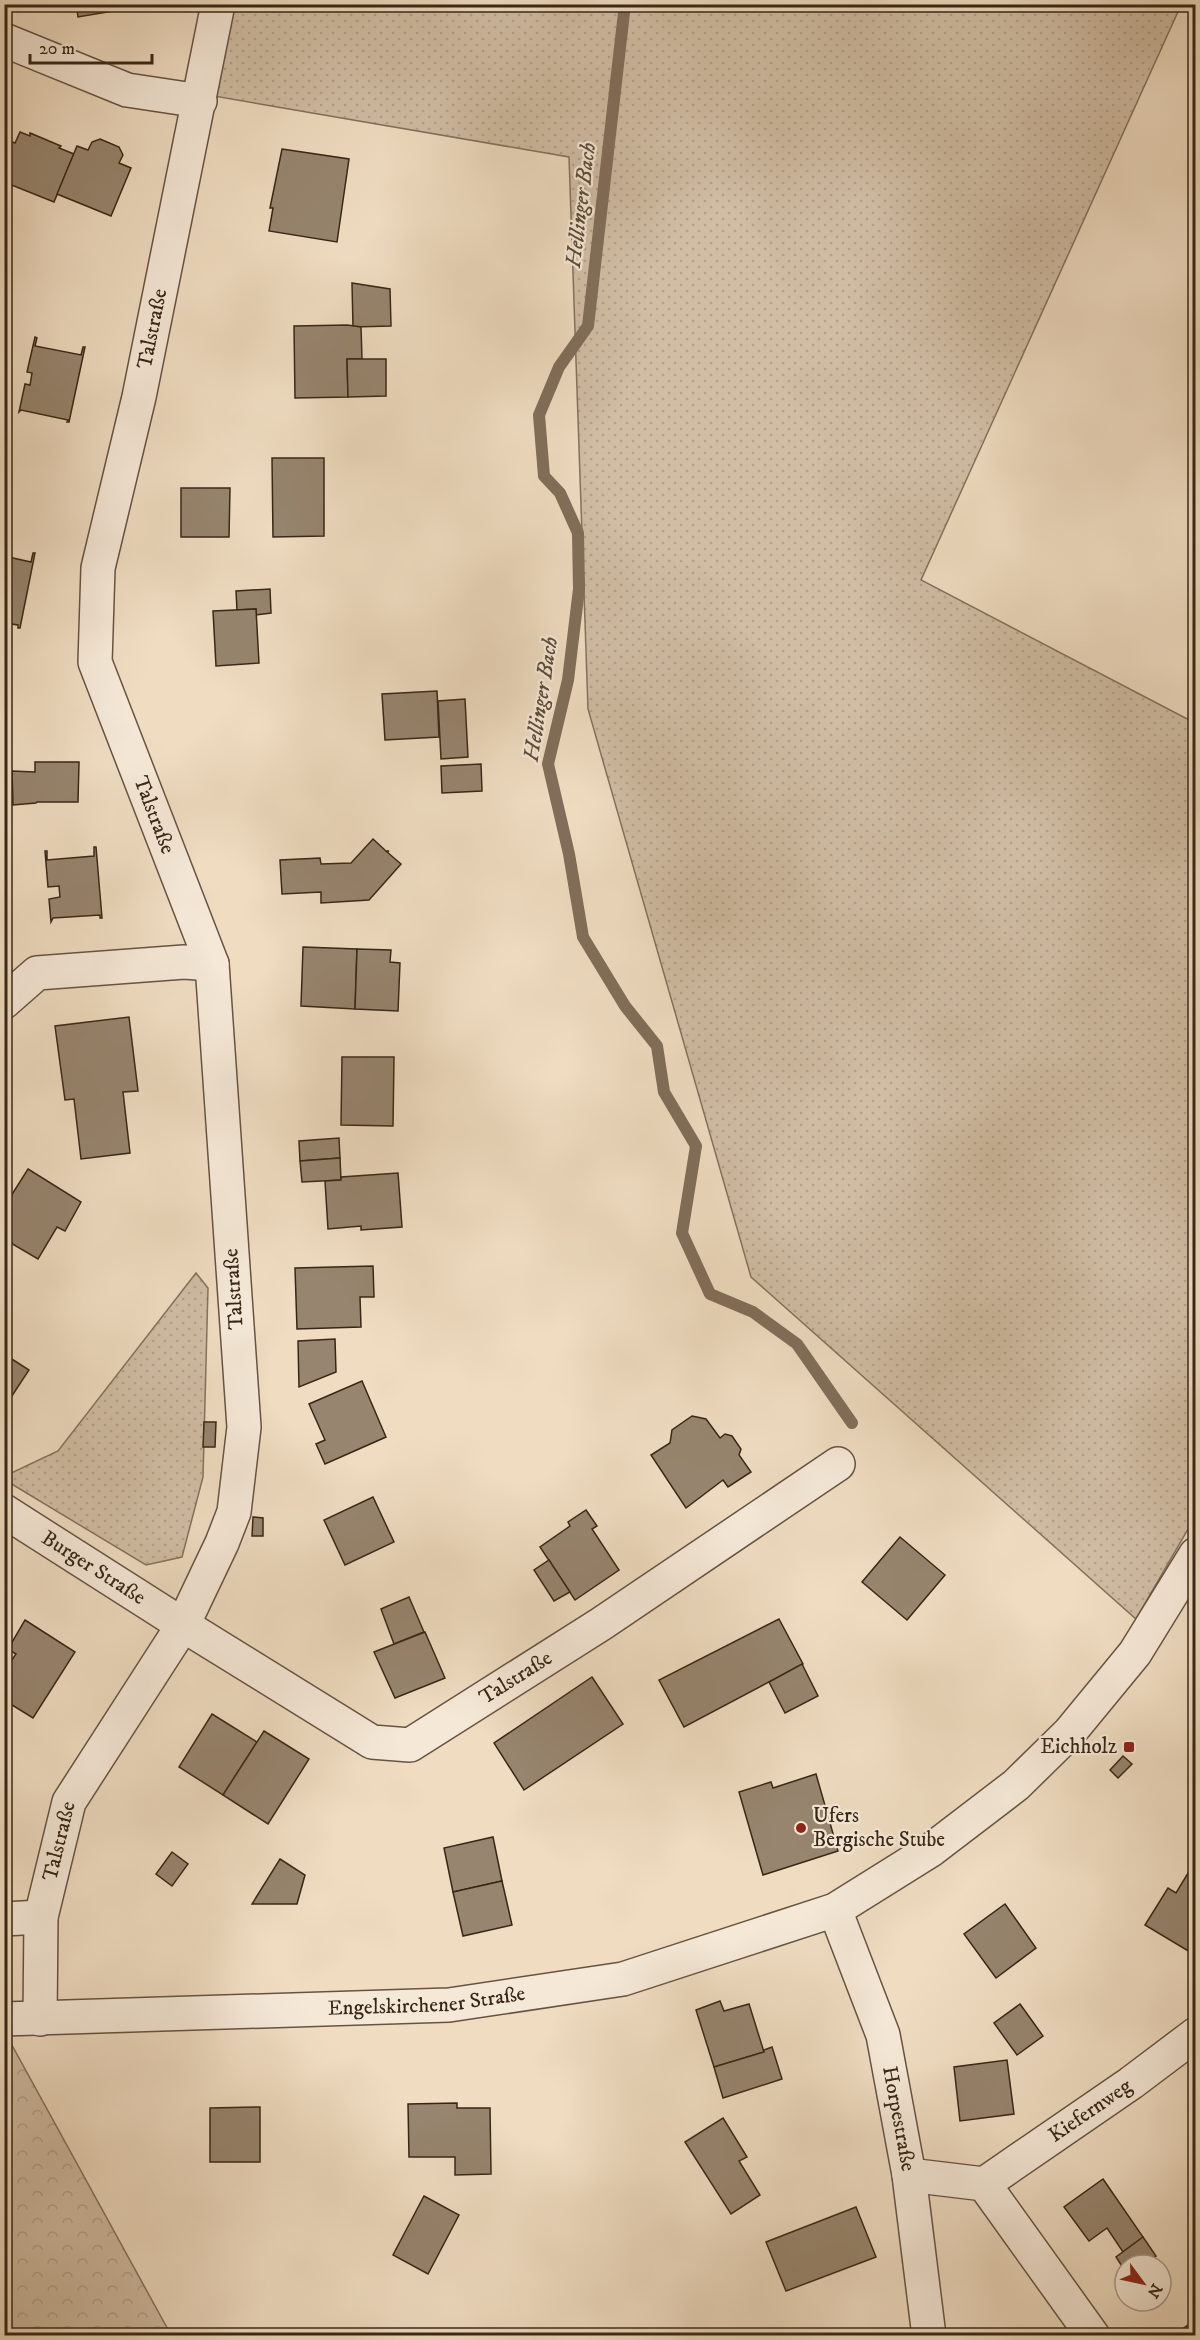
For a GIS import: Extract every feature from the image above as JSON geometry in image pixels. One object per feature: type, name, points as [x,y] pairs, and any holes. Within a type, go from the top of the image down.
[{"type":"street","name":"Talstraße","points":[[40,2019],[41,1917],[69,1802],[183,1625],[222,1543],[234,1512],[244,1427],[212,964],[95,662],[98,567],[139,397],[218,4]]},
{"type":"street","points":[[4,40],[126,90],[200,101]]},
{"type":"street","points":[[4,1002],[37,973],[184,962],[212,964]]},
{"type":"street","name":"Talstraße","points":[[183,1625],[372,1742],[410,1745],[602,1624],[838,1464]]},
{"type":"street","name":"Burger Straße","points":[[4,1511],[183,1625]]},
{"type":"street","name":"Engelskirchener Straße","points":[[4,2019],[449,2005],[623,1978],[835,1910],[931,1850],[1016,1785],[1070,1732],[1135,1653],[1196,1554]]},
{"type":"street","name":"Horpestraße","points":[[835,1910],[883,2035],[909,2175],[929,2336]]},
{"type":"street","points":[[4,1919],[41,1917]]},
{"type":"street","name":"Kiefernweg","points":[[984,2184],[1131,2083],[1196,2034]]},
{"type":"street","points":[[909,2175],[984,2184],[1093,2336]]},
{"type":"green space","points":[[227,5],[1181,5],[921,580],[1195,723],[1195,1517],[1136,1619],[751,1277],[588,709],[569,157],[208,95]]},
{"type":"green space","points":[[196,1273],[208,1288],[203,1477],[182,1557],[146,1565],[5,1480],[5,1476],[58,1451]]},
{"type":"green space","points":[[4,2038],[8,2038],[171,2335],[5,2335]]},
{"type":"building","points":[[76,4],[127,4],[127,6],[126,9],[78,17]]},
{"type":"building","points":[[20,132],[30,136],[30,133],[74,154],[54,202],[4,182],[4,143],[10,141],[15,143]]},
{"type":"building","points":[[100,139],[119,147],[123,155],[119,163],[131,168],[111,216],[57,194],[77,146],[88,150],[92,142]]},
{"type":"building","points":[[282,149],[349,159],[337,242],[269,231],[273,208],[270,208]]},
{"type":"building","points":[[352,283],[390,289],[391,326],[353,327]]},
{"type":"building","points":[[294,326],[361,327],[362,359],[347,359],[348,397],[295,398]]},
{"type":"building","points":[[35,337],[37,338],[35,346],[81,355],[85,347],[69,422],[21,410],[19,412],[25,384],[30,385],[32,373],[27,372]]},
{"type":"building","points":[[347,359],[386,359],[386,396],[348,397]]},
{"type":"building","points":[[272,458],[324,458],[324,536],[273,537]]},
{"type":"building","points":[[181,488],[230,488],[229,537],[181,537]]},
{"type":"building","points":[[33,553],[35,553],[20,628],[18,628],[18,625],[4,623],[4,556],[31,562]]},
{"type":"building","points":[[270,589],[271,613],[256,615],[256,609],[237,610],[236,591]]},
{"type":"building","points":[[256,609],[259,663],[216,666],[213,611]]},
{"type":"building","points":[[437,691],[439,737],[385,740],[382,694]]},
{"type":"building","points":[[465,699],[468,757],[441,759],[438,701]]},
{"type":"building","points":[[4,718],[10,718],[11,763],[4,763]]},
{"type":"building","points":[[35,762],[79,762],[78,802],[37,802],[13,805],[12,771],[35,772]]},
{"type":"building","points":[[481,764],[482,791],[442,793],[441,766]]},
{"type":"building","points":[[373,839],[401,864],[369,900],[321,903],[321,892],[282,894],[280,860],[320,858],[321,864],[351,863]]},
{"type":"building","points":[[94,847],[96,847],[102,918],[100,915],[53,918],[51,922],[49,899],[60,897],[59,886],[48,887],[45,851],[47,851],[47,860],[94,856]]},
{"type":"building","points":[[303,947],[357,949],[355,1009],[301,1006]]},
{"type":"building","points":[[357,949],[391,950],[390,962],[400,963],[398,1011],[355,1009]]},
{"type":"building","points":[[129,1017],[138,1091],[123,1092],[130,1153],[81,1159],[74,1099],[65,1100],[55,1026]]},
{"type":"building","points":[[342,1057],[394,1057],[393,1126],[341,1125]]},
{"type":"building","points":[[339,1138],[340,1158],[300,1161],[299,1141]]},
{"type":"building","points":[[340,1158],[341,1180],[302,1182],[300,1161]]},
{"type":"building","points":[[28,1169],[81,1202],[65,1231],[57,1227],[38,1259],[4,1239],[4,1207]]},
{"type":"building","points":[[398,1173],[402,1227],[361,1230],[361,1226],[328,1229],[325,1181],[341,1180],[341,1177]]},
{"type":"building","points":[[373,1266],[374,1297],[360,1297],[361,1327],[297,1329],[295,1268]]},
{"type":"building","points":[[335,1339],[336,1372],[299,1387],[298,1341]]},
{"type":"building","points":[[4,1354],[29,1370],[4,1408]]},
{"type":"building","points":[[362,1381],[386,1437],[325,1464],[316,1444],[325,1440],[309,1404]]},
{"type":"building","points":[[692,1416],[706,1419],[720,1438],[725,1434],[732,1436],[741,1449],[739,1455],[751,1472],[728,1487],[723,1480],[686,1508],[651,1455],[670,1443],[672,1430]]},
{"type":"building","points":[[204,1422],[216,1422],[215,1447],[203,1447]]},
{"type":"building","points":[[373,1497],[394,1542],[345,1565],[324,1520]]},
{"type":"building","points":[[586,1510],[597,1526],[592,1529],[619,1570],[575,1600],[540,1547],[570,1526],[568,1522]]},
{"type":"building","points":[[253,1517],[263,1518],[263,1536],[252,1536]]},
{"type":"building","points":[[900,1537],[945,1575],[907,1620],[862,1582]]},
{"type":"building","points":[[549,1560],[570,1592],[554,1601],[534,1570]]},
{"type":"building","points":[[409,1597],[424,1632],[394,1644],[381,1609]]},
{"type":"building","points":[[779,1619],[803,1664],[684,1727],[659,1680]]},
{"type":"building","points":[[25,1620],[75,1652],[33,1718],[4,1700],[4,1671],[16,1654],[8,1649]]},
{"type":"building","points":[[425,1632],[445,1678],[395,1698],[374,1652]]},
{"type":"building","points":[[802,1664],[818,1696],[785,1713],[769,1682]]},
{"type":"building","points":[[592,1677],[623,1724],[524,1790],[494,1743]]},
{"type":"building","points":[[212,1714],[257,1742],[223,1795],[179,1767]]},
{"type":"building","points":[[264,1731],[309,1759],[268,1824],[223,1795]]},
{"type":"building","points":[[1123,1756],[1132,1764],[1118,1778],[1110,1770]]},
{"type":"building","points":[[816,1774],[838,1851],[763,1875],[739,1792],[771,1782],[773,1788]]},
{"type":"building","points":[[493,1837],[502,1881],[453,1892],[444,1848]]},
{"type":"building","points":[[172,1852],[188,1864],[172,1886],[156,1874]]},
{"type":"building","points":[[280,1859],[305,1875],[297,1904],[252,1904]]},
{"type":"building","points":[[1196,1860],[1195,1955],[1145,1925],[1168,1888],[1176,1893]]},
{"type":"building","points":[[502,1881],[512,1925],[463,1936],[453,1892]]},
{"type":"building","points":[[1005,1904],[1036,1948],[996,1978],[964,1934]]},
{"type":"building","points":[[720,2001],[724,2011],[749,2004],[764,2052],[714,2067],[696,2010]]},
{"type":"building","points":[[1020,2004],[1043,2036],[1017,2055],[994,2023]]},
{"type":"building","points":[[772,2047],[782,2079],[723,2098],[714,2067],[764,2052]]},
{"type":"building","points":[[1007,2060],[1014,2114],[960,2121],[954,2067]]},
{"type":"building","points":[[457,2103],[457,2108],[490,2108],[491,2174],[455,2175],[455,2157],[409,2157],[408,2104]]},
{"type":"building","points":[[260,2107],[260,2162],[210,2162],[210,2108]]},
{"type":"building","points":[[723,2118],[747,2157],[739,2161],[760,2195],[731,2214],[685,2142]]},
{"type":"building","points":[[1103,2179],[1143,2237],[1123,2252],[1107,2228],[1089,2241],[1064,2207]]},
{"type":"building","points":[[424,2196],[459,2215],[428,2274],[393,2255]]},
{"type":"building","points":[[856,2207],[876,2257],[786,2291],[766,2242]]},
{"type":"building","points":[[1143,2237],[1154,2253],[1121,2253]]},
{"type":"building","points":[[1196,2319],[1196,2336],[1173,2336]]},
{"type":"waterway","name":"Hellinger Bach","points":[[625,4],[588,326],[559,367],[539,415],[544,476],[560,493],[578,533],[579,589],[568,680],[548,764],[569,854],[583,937],[625,1006],[657,1046],[664,1092],[696,1146],[682,1233],[710,1294],[753,1312],[797,1344],[852,1423]]},
{"type":"place","name":"Eichholz","points":[[1129,1747]]},
{"type":"place","name":"Ufers Bergische Stube","points":[[801,1828]]}]
